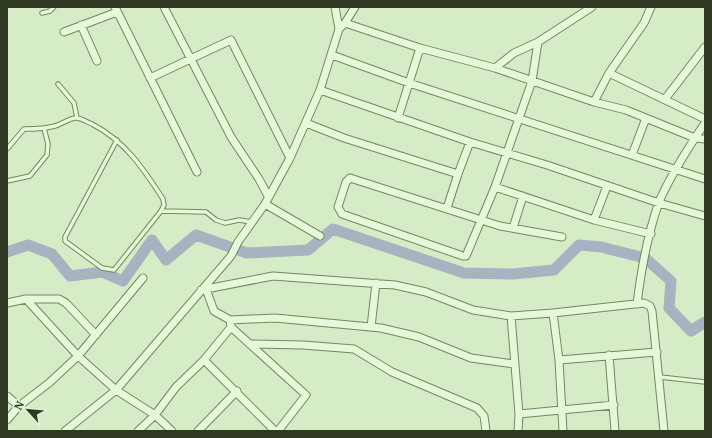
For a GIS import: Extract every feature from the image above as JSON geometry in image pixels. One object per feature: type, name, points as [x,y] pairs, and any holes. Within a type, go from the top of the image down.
[{"type":"street","points":[[164,7],[231,137],[259,179],[268,196]]},
{"type":"street","points":[[65,431],[116,390],[204,290],[231,256],[238,242],[265,204],[290,158],[320,90],[339,29],[335,7]]},
{"type":"street","points":[[339,29],[345,23],[355,7]]},
{"type":"street","points":[[495,68],[514,53],[538,42],[592,7]]},
{"type":"street","points":[[594,102],[609,73],[644,23],[651,7]]},
{"type":"street","points":[[64,32],[116,10],[197,172]]},
{"type":"street","points":[[345,23],[420,48],[495,68],[646,118],[695,138],[705,139]]},
{"type":"street","points":[[80,25],[97,61]]},
{"type":"street","points":[[150,78],[231,40],[290,158]]},
{"type":"street","points":[[538,42],[532,81],[495,187],[482,220],[468,254],[463,256],[342,214],[338,206],[346,182],[350,178],[482,220],[513,228],[562,237]]},
{"type":"street","points":[[665,99],[705,47]]},
{"type":"street","points":[[398,118],[420,48]]},
{"type":"street","points":[[332,55],[409,83],[705,179]]},
{"type":"street","points":[[609,73],[705,119]]},
{"type":"street","points":[[320,90],[470,142],[659,203],[705,216]]},
{"type":"street","points":[[632,155],[646,118]]},
{"type":"street","points":[[306,123],[344,138],[458,174]]},
{"type":"street","points":[[636,304],[640,276],[659,203],[675,169],[705,123]]},
{"type":"street","points":[[447,208],[470,142]]},
{"type":"street","points":[[594,220],[607,186]]},
{"type":"street","points":[[495,187],[594,220],[651,234]]},
{"type":"street","points":[[513,228],[523,196]]},
{"type":"street","points":[[265,204],[320,236]]},
{"type":"street","points":[[204,290],[273,276],[376,283],[412,288],[473,310],[511,316],[644,303],[650,306],[652,311],[660,377],[664,431]]},
{"type":"street","points":[[7,420],[19,406],[49,383],[78,356],[143,278]]},
{"type":"street","points":[[371,327],[376,283]]},
{"type":"street","points":[[204,290],[214,310],[306,395],[276,431],[204,360]]},
{"type":"street","points":[[7,303],[26,299],[59,299],[66,303],[96,335]]},
{"type":"street","points":[[26,299],[78,356],[116,390],[155,415],[172,431]]},
{"type":"street","points":[[553,313],[559,360],[563,431]]},
{"type":"street","points":[[511,316],[519,414],[518,431]]},
{"type":"street","points":[[138,431],[155,415],[176,387],[204,360],[230,324],[276,318],[371,327],[412,334],[471,358],[514,364]]},
{"type":"street","points":[[251,344],[303,345],[354,349],[399,375],[477,408],[484,416],[486,431]]},
{"type":"street","points":[[559,360],[657,352]]},
{"type":"street","points":[[609,355],[615,431]]},
{"type":"street","points":[[198,431],[236,391]]},
{"type":"street","points":[[7,396],[19,406]]},
{"type":"street","points":[[519,414],[614,405]]},
{"type":"lane","points":[[42,13],[50,11],[54,7]]},
{"type":"lane","points":[[58,84],[74,103],[77,118]]},
{"type":"lane","points":[[7,149],[24,129],[55,126],[77,118],[109,133],[117,140],[137,159],[163,199],[161,211],[114,270],[102,268],[65,241],[65,237],[117,140]]},
{"type":"lane","points":[[7,182],[30,176],[47,155],[48,144],[44,128]]},
{"type":"lane","points":[[161,211],[206,212],[216,220],[225,223],[239,220],[253,222]]},
{"type":"lane","points":[[660,377],[705,382]]},
{"type":"waterway","points":[[7,252],[28,245],[52,254],[70,276],[102,272],[123,281],[152,240],[166,260],[196,235],[247,253],[308,250],[333,229],[464,273],[513,274],[554,270],[579,245],[601,247],[645,258],[671,281],[669,308],[691,331],[705,322]]}]
